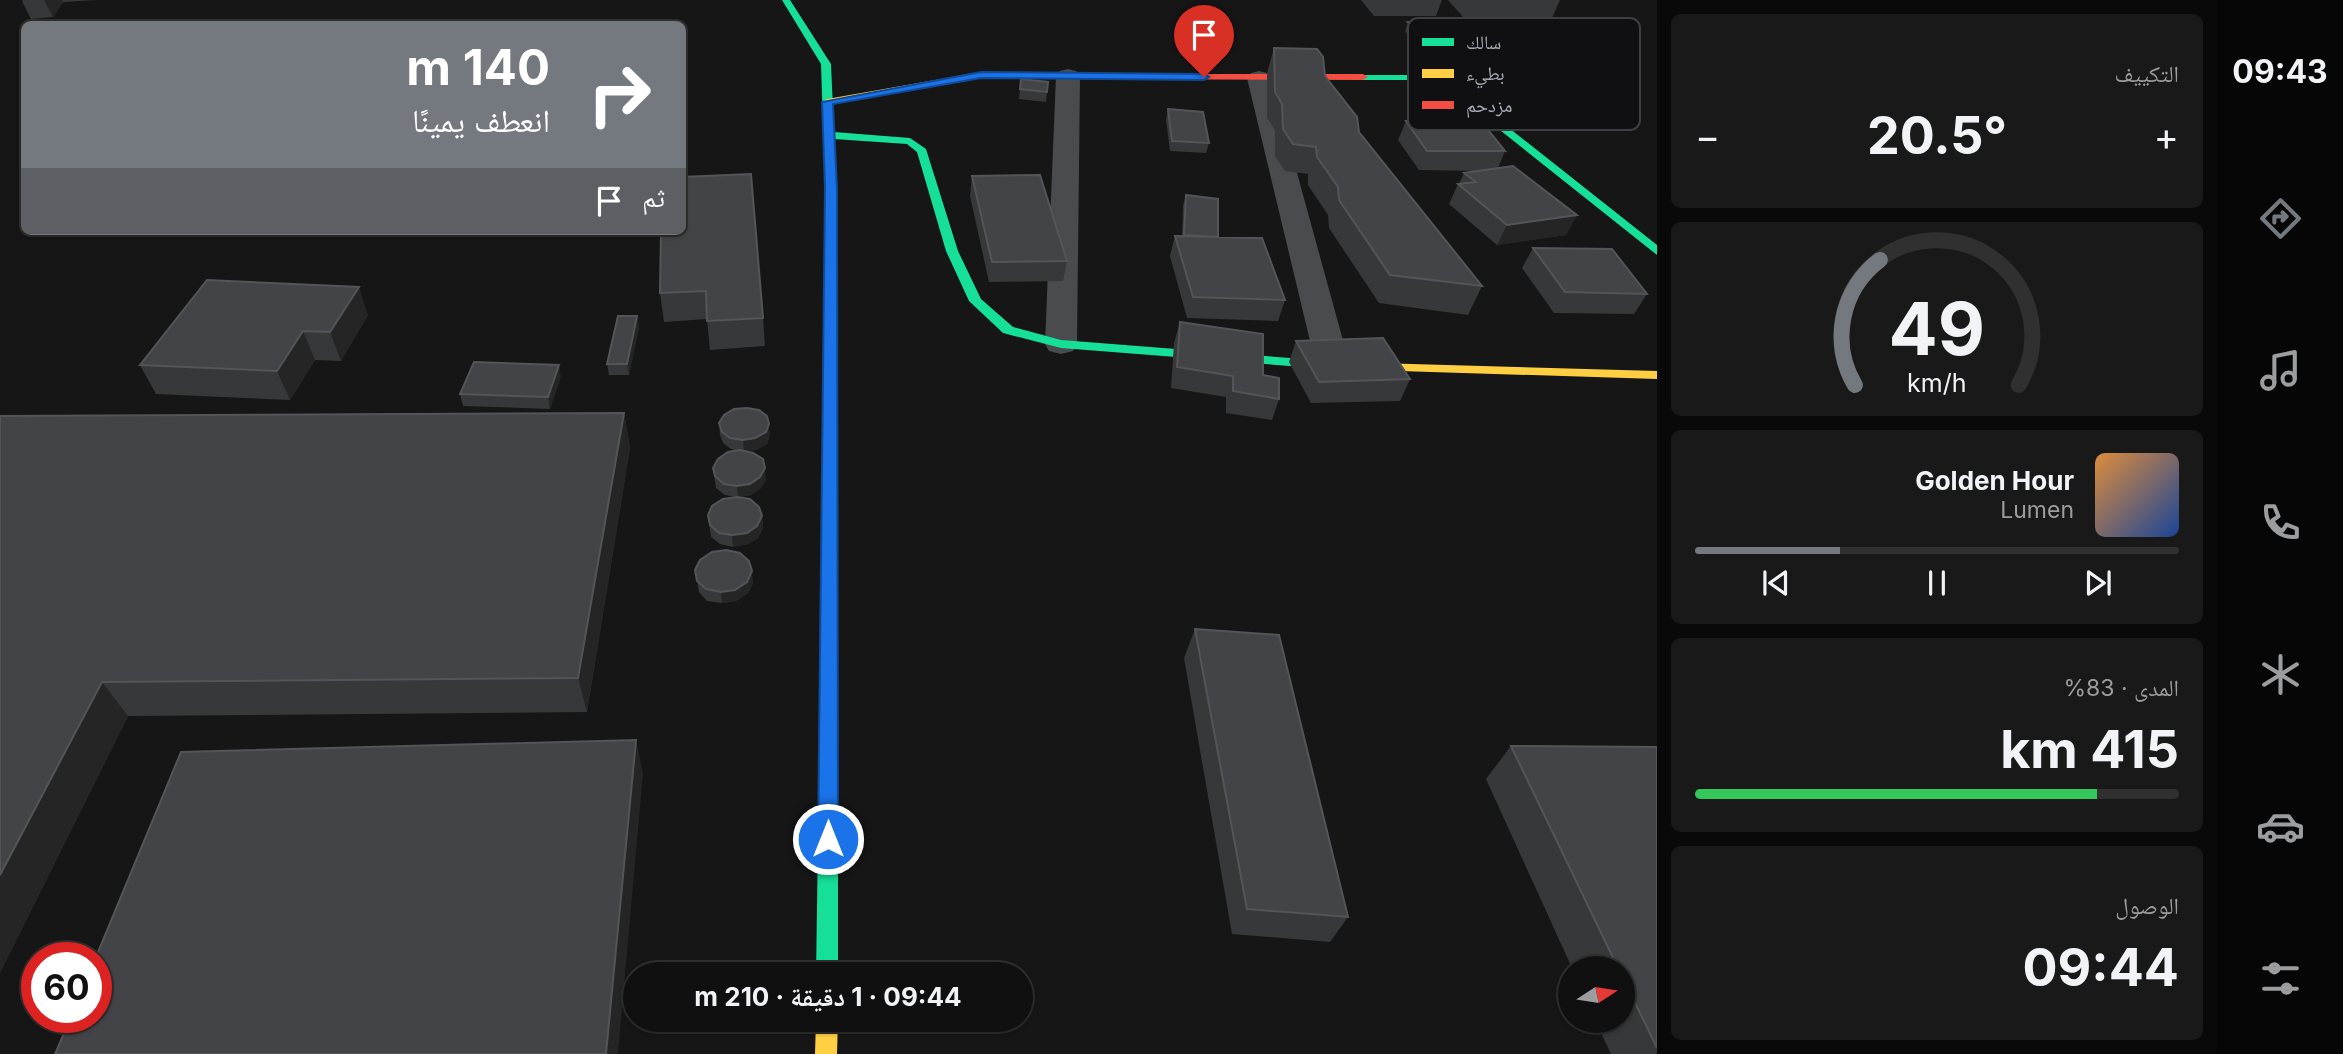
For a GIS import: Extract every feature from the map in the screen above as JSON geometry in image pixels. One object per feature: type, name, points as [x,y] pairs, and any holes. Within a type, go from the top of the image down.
[{"type":"street","points":[[786,0],[826,64],[831,188],[827,962]]},
{"type":"street","points":[[827,102],[981,75],[1408,78]]},
{"type":"street","points":[[1061,344],[1068,76]]},
{"type":"street","points":[[1259,78],[1333,366]]},
{"type":"street","points":[[1505,130],[1657,251]]},
{"type":"street","points":[[829,135],[910,141],[922,151],[952,251],[975,301],[1008,330],[1061,344],[1333,366],[1657,375]]},
{"type":"street","points":[[826,1054],[827,1032]]},
{"type":"building","points":[[1274,48],[1317,49],[1323,57],[1325,76],[1357,117],[1359,132],[1482,286],[1390,275],[1339,200],[1338,187],[1317,157],[1316,147],[1293,144],[1283,129],[1282,104],[1275,92]]},
{"type":"building","points":[[1021,79],[1048,82],[1047,92],[1020,89]]},
{"type":"building","points":[[1168,109],[1203,112],[1209,143],[1172,141]]},
{"type":"building","points":[[1412,130],[1488,130],[1505,151],[1427,151]]},
{"type":"building","points":[[1513,166],[1577,215],[1507,225],[1458,184],[1476,182],[1464,173]]},
{"type":"building","points":[[751,174],[763,318],[707,321],[706,291],[660,293],[661,235],[686,235],[686,177]]},
{"type":"building","points":[[1040,175],[1067,261],[992,262],[972,176]]},
{"type":"building","points":[[1186,195],[1218,199],[1218,237],[1184,235]]},
{"type":"building","points":[[1175,236],[1262,238],[1285,300],[1193,297]]},
{"type":"building","points":[[1533,248],[1612,249],[1647,294],[1565,292]]},
{"type":"building","points":[[207,280],[359,287],[330,332],[303,331],[277,371],[140,365]]},
{"type":"building","points":[[618,316],[637,316],[627,364],[607,364]]},
{"type":"building","points":[[1180,322],[1263,334],[1263,375],[1279,378],[1279,399],[1233,391],[1233,376],[1177,367]]},
{"type":"building","points":[[1383,338],[1410,379],[1319,382],[1296,341]]},
{"type":"building","points":[[474,362],[559,365],[548,397],[460,394]]},
{"type":"building","points":[[734,409],[759,410],[767,416],[769,424],[766,432],[743,440],[730,438],[722,432],[719,423],[724,415]]},
{"type":"building","points":[[624,413],[578,678],[102,682],[0,875],[0,416]]},
{"type":"building","points":[[740,450],[763,459],[765,468],[760,477],[750,484],[724,484],[715,476],[713,468],[718,459],[728,452]]},
{"type":"building","points":[[723,499],[750,499],[759,507],[762,516],[757,526],[747,533],[719,533],[710,525],[708,515],[712,506]]},
{"type":"building","points":[[726,550],[740,553],[749,561],[752,571],[747,582],[735,590],[721,592],[706,589],[697,581],[695,570],[700,560],[712,552]]},
{"type":"building","points":[[1195,629],[1279,635],[1348,917],[1247,909]]},
{"type":"building","points":[[636,740],[606,1054],[55,1054],[64,1033],[112,1033],[112,942],[102,942],[181,752]]},
{"type":"building","points":[[1511,746],[1657,747],[1657,1048],[1635,1003],[1635,956],[1612,956]]},
{"type":"traffic: fast","points":[[786,0],[826,64],[831,189],[829,561]]},
{"type":"traffic: fast","points":[[1363,77],[1408,77]]},
{"type":"traffic: fast","points":[[1505,130],[1657,251]]},
{"type":"traffic: fast","points":[[829,135],[910,141],[922,151],[952,251],[975,301],[1008,330],[1061,344],[1341,366]]},
{"type":"traffic: fast","points":[[827,962],[828,841]]},
{"type":"traffic: slow","points":[[827,102],[981,75],[1102,76]]},
{"type":"traffic: slow","points":[[1341,366],[1657,375]]},
{"type":"traffic: slow","points":[[828,841],[829,561]]},
{"type":"traffic: slow","points":[[826,1054],[827,1032]]},
{"type":"traffic: jam","points":[[1102,76],[1363,77]]},
{"type":"route","points":[[828,839],[831,188],[827,102],[981,75],[1204,77]]}]
